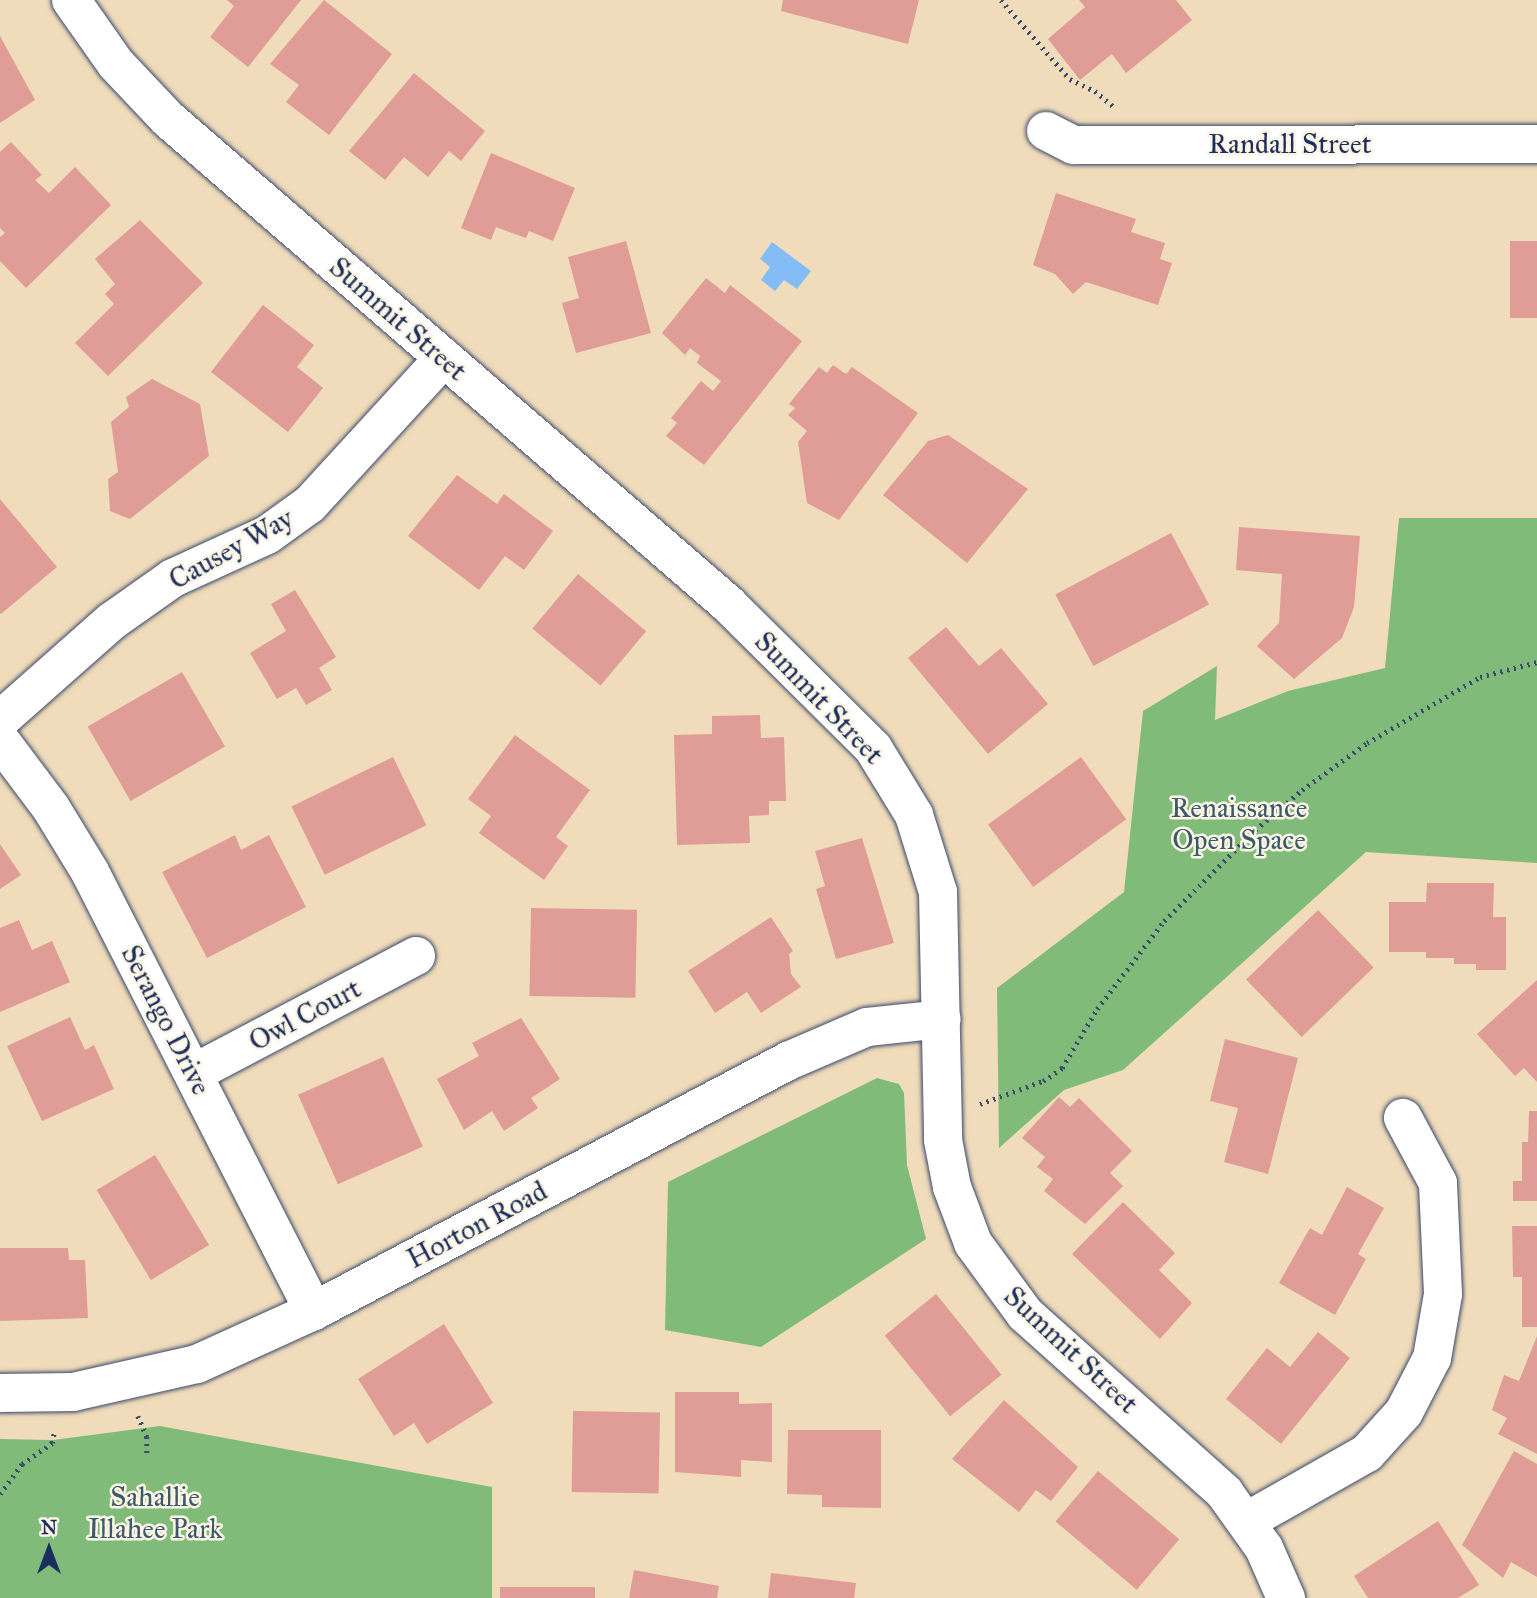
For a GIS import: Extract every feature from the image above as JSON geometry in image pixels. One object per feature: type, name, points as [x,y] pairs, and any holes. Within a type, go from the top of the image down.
[{"type":"street","name":"Summit Street","points":[[71,0],[116,64],[149,101],[733,608],[873,748],[914,815],[931,864],[940,923],[942,1114],[952,1187],[973,1243],[995,1279],[1025,1314],[1205,1471],[1247,1521],[1286,1598]]},
{"type":"street","name":"Randall Street","points":[[1046,131],[1074,145],[1537,144]]},
{"type":"street","name":"Causey Way","points":[[0,720],[111,621],[173,579],[267,534],[310,504],[444,358]]},
{"type":"street","name":"Serango Drive","points":[[0,740],[51,808],[90,872],[314,1311]]},
{"type":"street","name":"Owl Court","points":[[194,1073],[416,956]]},
{"type":"street","name":"Horton Road","points":[[0,1393],[73,1392],[126,1383],[197,1364],[314,1311],[788,1061],[867,1027],[942,1019]]},
{"type":"street","points":[[1247,1521],[1367,1453],[1404,1412],[1432,1358],[1443,1294],[1438,1183],[1403,1118]]},
{"type":"path","points":[[1001,0],[1070,79],[1107,99],[1133,132],[1137,145]]},
{"type":"path","points":[[942,1114],[1008,1096],[1062,1068],[1097,1009],[1164,921],[1255,830],[1302,790],[1367,743],[1480,677],[1537,662]]},
{"type":"path","points":[[135,1413],[147,1437],[147,1455]]},
{"type":"path","points":[[0,1494],[22,1464],[52,1443],[54,1433]]},
{"type":"green space","name":"Renaissance Open Space","points":[[1399,518],[1537,518],[1537,863],[1366,852],[1123,1070],[1064,1090],[999,1148],[997,988],[1124,892],[1143,711],[1217,666],[1215,720],[1288,691],[1385,668]]},
{"type":"green space","points":[[877,1078],[899,1084],[904,1093],[907,1165],[926,1239],[761,1347],[665,1330],[668,1182]]},
{"type":"green space","name":"Sahallie Illahee Park","points":[[160,1426],[492,1487],[492,1598],[0,1598],[0,1439],[53,1440]]},
{"type":"water","points":[[772,242],[811,271],[797,289],[784,280],[775,291],[761,280],[770,267],[760,259]]},
{"type":"building","points":[[227,0],[301,0],[248,67],[210,37],[234,6]]},
{"type":"building","points":[[324,0],[392,54],[329,135],[286,102],[299,85],[270,64]]},
{"type":"building","points":[[783,0],[919,0],[908,44],[781,11]]},
{"type":"building","points":[[1079,0],[1176,0],[1192,20],[1126,73],[1112,54],[1080,80],[1048,39],[1085,7]]},
{"type":"building","points":[[0,36],[35,100],[0,123]]},
{"type":"building","points":[[414,73],[485,131],[461,161],[449,151],[428,177],[404,157],[385,180],[349,151]]},
{"type":"building","points":[[11,142],[42,175],[35,180],[49,193],[75,167],[111,205],[26,288],[0,261],[0,237],[5,233],[0,228],[0,152]]},
{"type":"building","points":[[491,153],[575,188],[553,241],[529,231],[526,238],[496,227],[491,240],[461,228]]},
{"type":"building","points":[[1056,193],[1136,219],[1131,232],[1165,243],[1160,259],[1172,263],[1158,305],[1086,282],[1073,294],[1055,274],[1033,265]]},
{"type":"building","points":[[140,220],[203,283],[108,376],[75,343],[114,304],[105,294],[115,284],[95,259]]},
{"type":"building","points":[[626,241],[651,333],[576,353],[562,303],[579,298],[568,257]]},
{"type":"building","points":[[1510,241],[1537,241],[1537,318],[1510,318]]},
{"type":"building","points":[[706,278],[725,293],[730,285],[802,341],[704,465],[666,436],[677,423],[671,418],[701,381],[713,391],[721,381],[697,363],[700,356],[690,348],[685,355],[662,333]]},
{"type":"building","points":[[263,305],[314,345],[297,367],[323,388],[288,432],[211,372]]},
{"type":"building","points":[[833,365],[846,374],[852,367],[918,413],[839,520],[807,503],[798,442],[807,431],[788,415],[795,408],[789,404],[819,367],[827,373]]},
{"type":"building","points":[[152,379],[200,404],[209,456],[130,519],[110,511],[108,479],[118,472],[111,422],[129,407],[126,397]]},
{"type":"building","points":[[948,435],[1028,489],[967,563],[883,495],[928,441]]},
{"type":"building","points":[[457,475],[497,504],[504,494],[553,531],[524,570],[505,556],[479,590],[408,536]]},
{"type":"building","points":[[0,499],[57,567],[1,614],[0,613]]},
{"type":"building","points":[[1239,527],[1360,536],[1354,607],[1342,638],[1294,679],[1257,646],[1279,623],[1282,574],[1236,570]]},
{"type":"building","points":[[1171,533],[1209,605],[1093,666],[1055,595]]},
{"type":"building","points":[[578,574],[646,631],[601,686],[532,628]]},
{"type":"building","points":[[295,590],[336,657],[319,668],[332,690],[306,705],[296,688],[277,699],[250,653],[286,631],[271,604]]},
{"type":"building","points":[[946,627],[979,666],[1001,648],[1048,704],[988,754],[908,658]]},
{"type":"building","points":[[182,672],[225,746],[131,801],[88,726]]},
{"type":"building","points":[[760,715],[761,738],[784,737],[786,801],[769,801],[769,815],[749,816],[750,843],[677,845],[674,735],[712,734],[712,716]]},
{"type":"building","points":[[515,735],[590,790],[556,837],[568,846],[544,880],[479,833],[491,816],[468,799]]},
{"type":"building","points":[[393,757],[426,825],[325,875],[291,807]]},
{"type":"building","points":[[1081,757],[1126,819],[1033,887],[988,825]]},
{"type":"building","points":[[235,835],[241,850],[269,835],[306,907],[207,958],[162,872]]},
{"type":"building","points":[[862,838],[894,943],[836,959],[816,889],[825,886],[815,851]]},
{"type":"building","points":[[0,844],[21,875],[0,889]]},
{"type":"building","points":[[1427,883],[1494,883],[1493,917],[1506,917],[1506,970],[1476,970],[1476,964],[1454,964],[1454,958],[1426,958],[1426,952],[1389,952],[1389,902],[1426,902]]},
{"type":"building","points":[[531,908],[637,910],[635,998],[529,996]]},
{"type":"building","points":[[1318,910],[1374,968],[1302,1037],[1246,979]]},
{"type":"building","points":[[771,917],[793,951],[789,954],[791,974],[801,987],[761,1013],[747,992],[715,1013],[688,971]]},
{"type":"building","points":[[19,920],[32,950],[52,941],[70,982],[0,1012],[0,928]]},
{"type":"building","points":[[1537,980],[1537,1082],[1524,1068],[1515,1076],[1477,1034]]},
{"type":"building","points":[[70,1017],[85,1050],[94,1045],[114,1089],[42,1121],[7,1046]]},
{"type":"building","points":[[521,1018],[560,1079],[531,1098],[538,1108],[504,1131],[492,1111],[464,1130],[437,1079],[479,1056],[472,1043]]},
{"type":"building","points":[[1225,1039],[1298,1058],[1268,1174],[1224,1162],[1238,1108],[1210,1101]]},
{"type":"building","points":[[383,1057],[423,1147],[338,1184],[298,1095]]},
{"type":"building","points":[[1059,1097],[1070,1107],[1079,1098],[1132,1151],[1110,1173],[1123,1186],[1085,1224],[1044,1191],[1053,1179],[1037,1167],[1045,1157],[1022,1138]]},
{"type":"building","points":[[1529,1111],[1537,1111],[1537,1201],[1513,1201],[1513,1181],[1522,1181],[1522,1142],[1528,1142]]},
{"type":"building","points":[[155,1155],[209,1245],[151,1280],[97,1190]]},
{"type":"building","points":[[1347,1187],[1384,1208],[1358,1254],[1366,1259],[1335,1315],[1279,1283],[1310,1228],[1322,1235]]},
{"type":"building","points":[[1123,1202],[1175,1253],[1159,1270],[1192,1303],[1160,1339],[1072,1254]]},
{"type":"building","points":[[1512,1226],[1537,1226],[1537,1327],[1522,1327],[1522,1277],[1513,1277]]},
{"type":"building","points":[[0,1248],[68,1248],[69,1260],[85,1260],[88,1318],[0,1321]]},
{"type":"building","points":[[936,1294],[1001,1375],[950,1416],[885,1336]]},
{"type":"building","points":[[444,1324],[493,1403],[427,1444],[414,1423],[394,1436],[358,1379]]},
{"type":"building","points":[[1318,1332],[1350,1358],[1281,1444],[1226,1399],[1267,1348],[1290,1367]]},
{"type":"building","points":[[1537,1336],[1537,1454],[1498,1434],[1507,1418],[1492,1410],[1504,1375],[1519,1381]]},
{"type":"building","points":[[675,1392],[739,1392],[739,1404],[772,1403],[772,1462],[741,1460],[741,1477],[675,1472]]},
{"type":"building","points":[[1004,1400],[1078,1467],[1051,1501],[1036,1490],[1019,1512],[952,1459]]},
{"type":"building","points":[[573,1411],[660,1413],[659,1494],[572,1492]]},
{"type":"building","points":[[788,1430],[881,1430],[881,1508],[822,1507],[822,1495],[787,1494]]},
{"type":"building","points":[[1514,1451],[1537,1464],[1537,1577],[1511,1562],[1503,1578],[1462,1545]]},
{"type":"building","points":[[1098,1471],[1179,1539],[1137,1590],[1056,1522]]},
{"type":"building","points":[[1438,1521],[1479,1585],[1458,1598],[1368,1598],[1354,1576]]},
{"type":"building","points":[[634,1570],[719,1586],[717,1598],[629,1598]]},
{"type":"building","points":[[771,1573],[856,1583],[854,1598],[768,1598]]},
{"type":"building","points":[[500,1587],[595,1587],[595,1598],[500,1598]]}]
